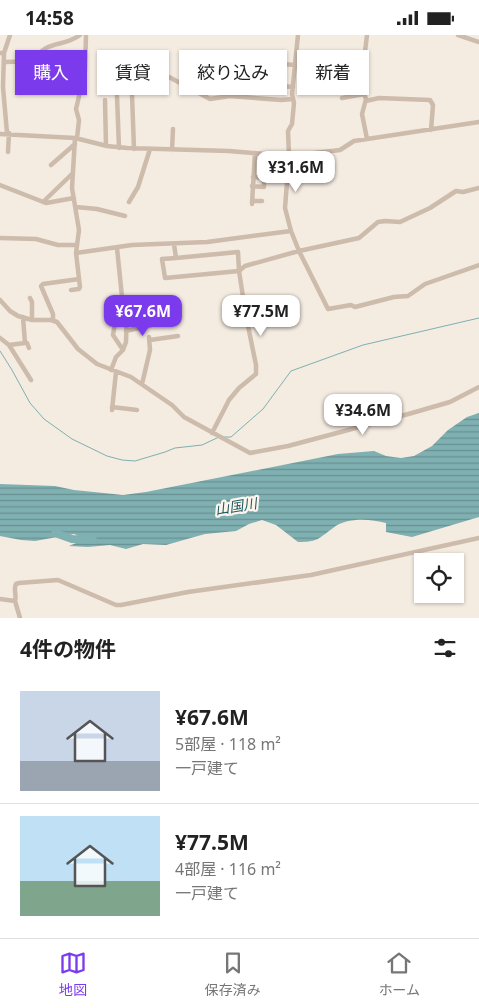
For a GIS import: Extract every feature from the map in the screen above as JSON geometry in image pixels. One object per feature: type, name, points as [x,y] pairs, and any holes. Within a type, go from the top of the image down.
[{"type":"street","points":[[8,152],[8,133],[2,94],[5,62],[2,53],[10,35]]},
{"type":"street","points":[[5,62],[35,61],[39,52],[45,48],[58,43],[73,41],[80,35]]},
{"type":"street","points":[[71,290],[79,289],[76,245],[79,230],[72,188],[74,143],[78,120],[76,109],[85,71],[86,35]]},
{"type":"street","points":[[298,35],[292,124],[288,131],[289,156],[285,208],[299,251],[328,309],[351,305],[355,307],[394,297],[408,296],[425,284],[479,265]]},
{"type":"street","points":[[365,50],[367,35]]},
{"type":"street","points":[[458,35],[479,42]]},
{"type":"street","points":[[293,87],[281,86],[282,64],[295,65]]},
{"type":"street","points":[[169,77],[210,99],[230,96],[281,100],[293,99]]},
{"type":"street","points":[[132,95],[134,149]]},
{"type":"street","points":[[342,98],[358,95]]},
{"type":"street","points":[[364,95],[366,101],[362,114],[367,139]]},
{"type":"street","points":[[117,96],[119,147]]},
{"type":"street","points":[[366,101],[379,98],[430,100],[433,105],[431,129]]},
{"type":"street","points":[[105,101],[106,146]]},
{"type":"street","points":[[0,134],[76,138],[106,146],[134,149],[229,151],[289,156],[340,150],[354,141],[479,122]]},
{"type":"street","points":[[172,150],[173,129]]},
{"type":"street","points":[[51,165],[74,143]]},
{"type":"street","points":[[129,202],[138,187],[150,149]]},
{"type":"street","points":[[254,153],[252,202],[262,201]]},
{"type":"street","points":[[43,202],[73,173]]},
{"type":"street","points":[[252,186],[264,187],[264,178],[253,177]]},
{"type":"street","points":[[0,185],[46,203],[74,198]]},
{"type":"street","points":[[212,433],[229,400],[256,374],[239,271],[238,252],[162,259],[165,278],[239,271],[245,266],[299,251],[358,238],[378,222],[400,222],[430,208],[456,191],[463,193],[479,188]]},
{"type":"street","points":[[76,207],[96,209],[125,216]]},
{"type":"street","points":[[76,253],[132,245],[207,242],[291,231]]},
{"type":"street","points":[[0,239],[36,239],[58,245],[76,245]]},
{"type":"street","points":[[207,242],[207,255]]},
{"type":"street","points":[[174,244],[176,258]]},
{"type":"street","points":[[117,248],[122,297],[119,301],[113,335],[123,350]]},
{"type":"street","points":[[53,320],[41,286],[43,284],[79,279]]},
{"type":"street","points":[[30,298],[32,303],[32,319]]},
{"type":"street","points":[[0,300],[10,311],[23,317],[57,322],[78,349],[88,358],[97,364],[131,377],[172,405],[184,417],[250,453],[288,446],[412,413],[450,402],[479,387]]},
{"type":"street","points":[[111,370],[116,357],[123,350],[126,342],[127,311]]},
{"type":"street","points":[[23,317],[24,343]]},
{"type":"street","points":[[126,331],[156,324]]},
{"type":"street","points":[[142,384],[150,351],[150,338],[178,336]]},
{"type":"street","points":[[0,338],[9,345],[31,380]]},
{"type":"street","points":[[9,345],[27,343],[29,348]]},
{"type":"street","points":[[116,372],[112,408],[138,410]]},
{"type":"street","points":[[20,618],[14,589],[16,584],[19,583],[58,580],[116,605],[121,605],[188,592],[311,575],[479,538]]},
{"type":"street","points":[[0,599],[15,601]]},
{"type":"water","points":[[479,413],[479,517],[412,537],[386,532],[386,523],[359,520],[339,524],[317,539],[305,542],[298,542],[276,525],[262,520],[236,531],[205,534],[166,545],[143,544],[126,549],[110,545],[69,546],[86,539],[74,534],[35,541],[0,536],[0,484],[55,486],[123,495],[338,454],[374,451],[386,456],[401,458],[414,456],[432,446],[448,430],[467,417]]},
{"type":"waterway","points":[[223,437],[231,437],[263,409],[291,371],[363,345],[479,318]]},
{"type":"waterway","points":[[0,351],[30,403],[44,419],[72,439],[107,456],[135,461],[175,448],[202,445],[219,437]]},
{"type":"waterway","name":"山国川","points":[[55,533],[72,539],[93,540]]}]
